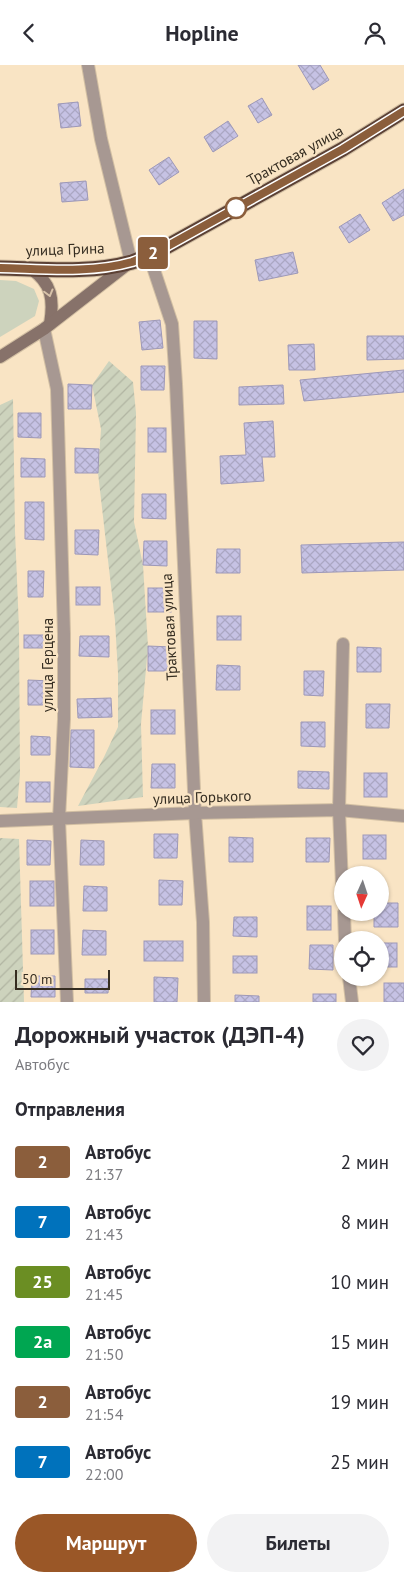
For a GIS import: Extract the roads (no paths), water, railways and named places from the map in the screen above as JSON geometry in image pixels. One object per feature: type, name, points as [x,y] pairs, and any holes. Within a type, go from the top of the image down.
[{"type":"highway","name":"Трактовая улица","points":[[131,262],[157,252],[343,149],[404,111]]},
{"type":"highway","name":"улица Грина","points":[[0,268],[78,269],[131,262]]},
{"type":"main road","points":[[0,357],[47,326],[131,262]]},
{"type":"main road","points":[[31,269],[40,275],[50,291],[52,312],[47,326]]},
{"type":"street","points":[[88,65],[101,139],[131,262]]},
{"type":"street","name":"Трактовая улица","points":[[149,255],[172,324],[195,813],[203,922],[204,1002]]},
{"type":"street","name":"улица Герцена","points":[[47,326],[57,389],[64,653],[64,719],[59,819],[67,1002]]},
{"type":"street","points":[[341,866],[339,810],[343,644]]},
{"type":"street","name":"улица Горького","points":[[0,821],[195,813],[339,810],[404,816]]},
{"type":"street","points":[[350,986],[352,1002]]}]
